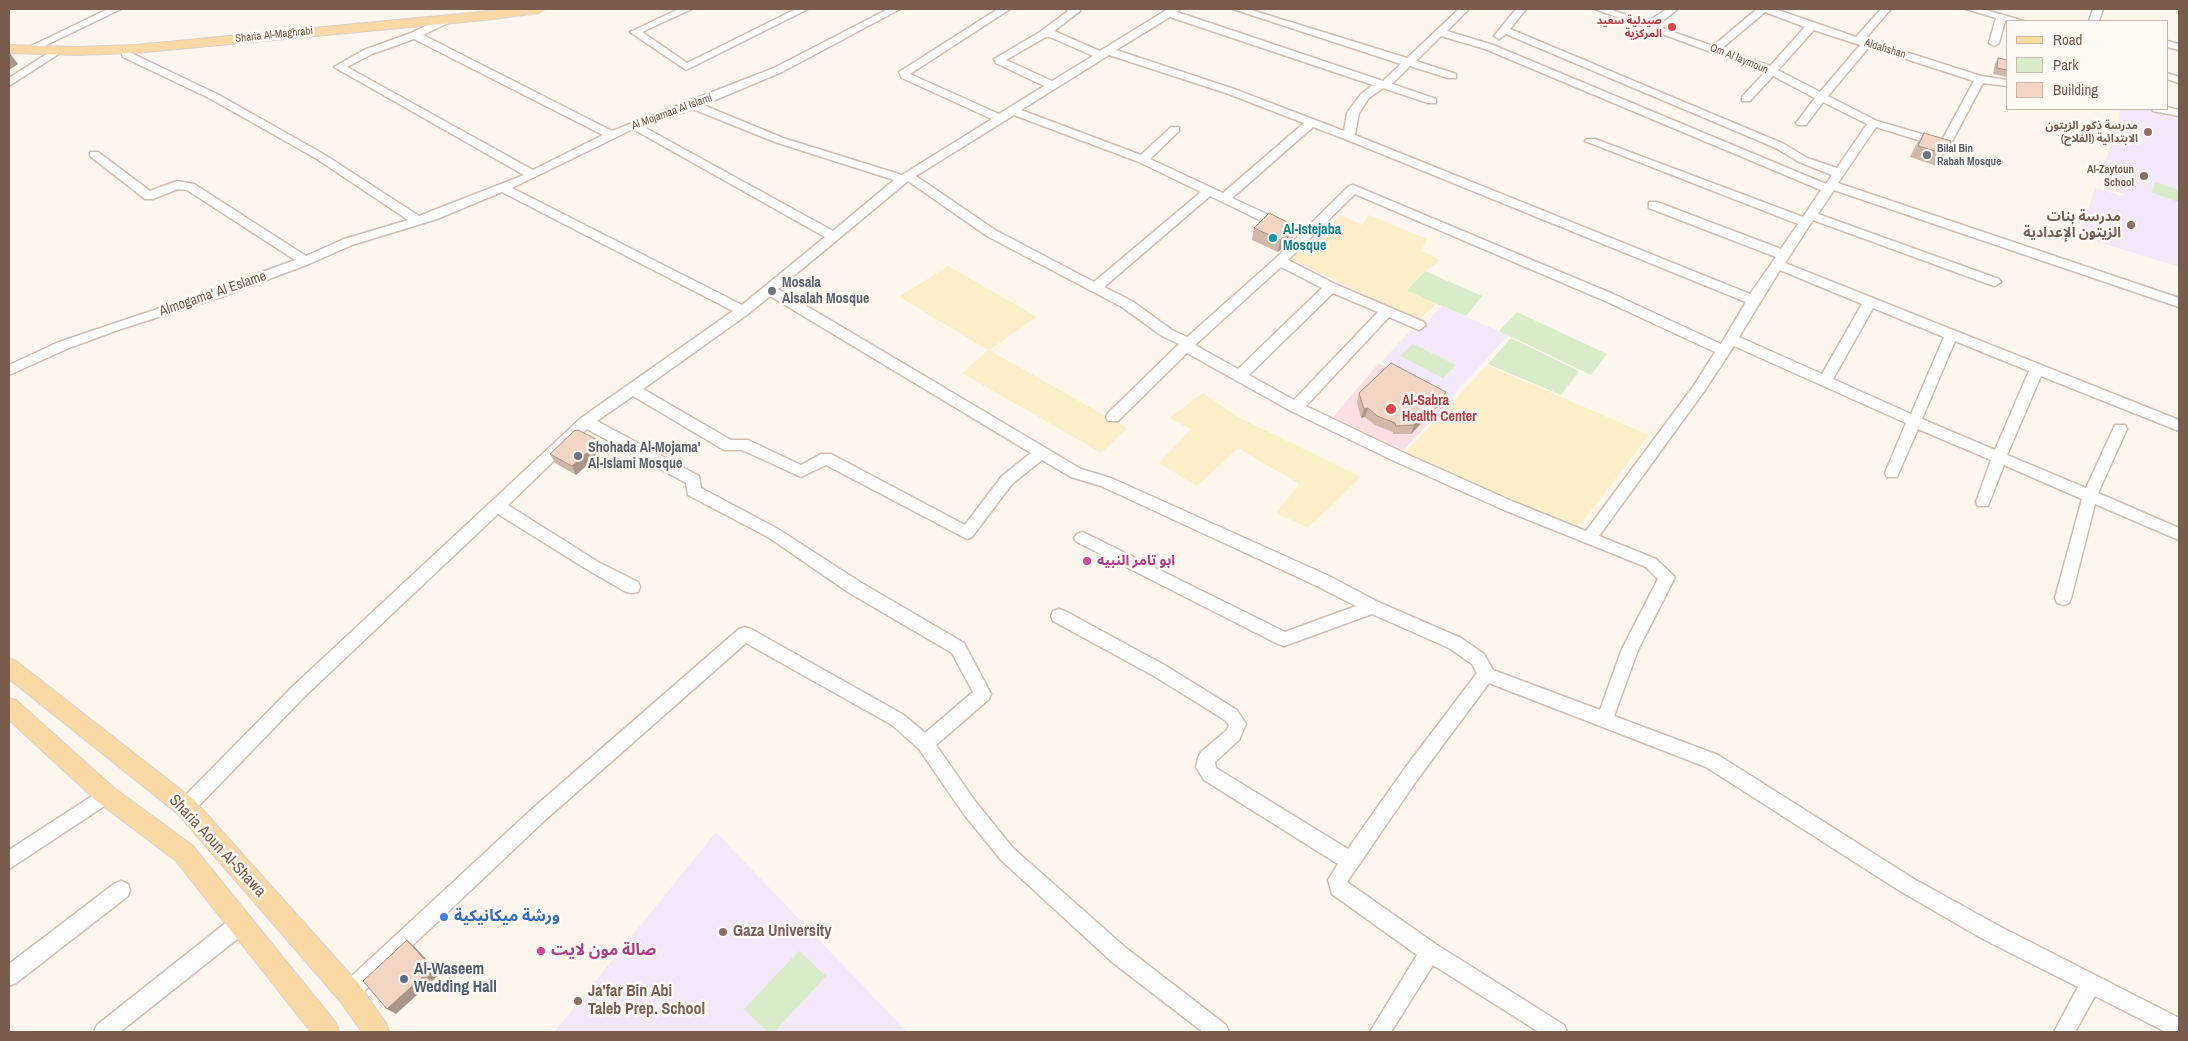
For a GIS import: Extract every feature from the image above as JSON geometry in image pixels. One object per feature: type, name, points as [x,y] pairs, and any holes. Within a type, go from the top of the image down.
[{"type":"main road","name":"Sharia Al-Maghrabi","points":[[9,47],[58,49],[143,44],[503,9]]},
{"type":"main road","name":"Sharia Al-Maghrabi","points":[[9,47],[125,50],[539,9]]},
{"type":"main road","name":"Sharia Aoun Al-Shawa","points":[[9,667],[186,807],[349,992],[377,1032]]},
{"type":"main road","name":"Sharia Aoun Al-Shawa","points":[[9,707],[106,795],[184,852],[240,925],[327,1032]]},
{"type":"street","points":[[34,47],[115,9]]},
{"type":"street","points":[[687,9],[635,32],[686,67],[803,9]]},
{"type":"street","points":[[776,9],[789,16]]},
{"type":"street","points":[[1000,118],[906,76],[904,72],[1005,9]]},
{"type":"street","points":[[1051,85],[1000,61],[1000,59],[1044,34],[1075,10],[1070,9]]},
{"type":"street","points":[[1238,9],[1452,76]]},
{"type":"street","points":[[1349,137],[1353,113],[1365,96],[1383,84],[1441,33],[1464,9]]},
{"type":"street","points":[[1490,47],[1522,9]]},
{"type":"street","name":"Om Al laymoun","points":[[1600,9],[1715,49],[1772,72],[1873,124],[1945,145],[1980,79]]},
{"type":"street","points":[[1649,26],[1673,9]]},
{"type":"street","points":[[1715,49],[1764,9]]},
{"type":"street","name":"Aldahshan","points":[[1764,9],[1980,79],[2006,83]]},
{"type":"street","points":[[1802,122],[1886,9]]},
{"type":"street","points":[[1971,9],[2014,20]]},
{"type":"street","name":"Al Mojamaa Al Islami","points":[[417,220],[503,188],[633,125],[693,105],[778,70],[889,10]]},
{"type":"street","points":[[186,807],[297,693],[586,422],[743,311],[905,178],[1172,11],[1432,101]]},
{"type":"street","points":[[1994,43],[2001,17]]},
{"type":"street","points":[[448,19],[414,35],[368,52],[339,67],[532,175]]},
{"type":"street","points":[[1746,99],[1812,26]]},
{"type":"street","points":[[1504,30],[1780,146],[1833,182]]},
{"type":"street","points":[[1441,33],[1490,47],[1833,182],[2179,303]]},
{"type":"street","points":[[1044,34],[1052,34],[1104,53],[1230,91],[1312,122],[1753,300]]},
{"type":"street","points":[[414,35],[613,136]]},
{"type":"street","points":[[9,83],[58,49]]},
{"type":"street","points":[[125,50],[127,55],[215,97],[321,157],[417,220]]},
{"type":"street","points":[[693,105],[779,140],[905,178],[991,234],[1127,304],[1167,333],[1296,407],[1414,464],[1651,563],[1667,577],[1630,649],[1605,719]]},
{"type":"street","points":[[1012,110],[1143,160],[1304,236]]},
{"type":"street","points":[[2162,110],[2179,113]]},
{"type":"street","points":[[1224,199],[1312,122]]},
{"type":"street","points":[[1589,538],[1700,387],[1731,340],[1753,300],[1873,124]]},
{"type":"street","points":[[633,125],[833,236]]},
{"type":"street","points":[[1143,160],[1175,129]]},
{"type":"street","points":[[1591,141],[1808,219],[1995,282]]},
{"type":"street","points":[[94,154],[149,196],[176,184],[190,187],[305,262]]},
{"type":"street","points":[[503,188],[743,311]]},
{"type":"street","points":[[1114,417],[1187,344],[1280,262],[1304,236],[1354,189],[1608,297],[1724,351]]},
{"type":"street","points":[[1096,287],[1208,192]]},
{"type":"street","points":[[1653,205],[1870,301],[2179,426]]},
{"type":"street","name":"Almogama' Al Eslame","points":[[9,370],[64,345],[114,326],[216,294],[305,262],[348,242],[417,220]]},
{"type":"street","points":[[1280,262],[1331,287],[1419,325]]},
{"type":"street","points":[[1241,376],[1331,287]]},
{"type":"street","points":[[768,290],[1076,473],[1106,482],[1323,581],[1372,607],[1455,643],[1478,659],[1487,675],[1712,761],[1907,885],[1990,932],[2092,982],[2179,1028]]},
{"type":"street","points":[[1825,381],[1870,301]]},
{"type":"street","points":[[1296,407],[1387,311]]},
{"type":"street","points":[[1892,473],[1952,334]]},
{"type":"street","points":[[1731,340],[1914,421],[2000,456],[2179,534]]},
{"type":"street","points":[[1983,502],[2037,368]]},
{"type":"street","points":[[632,389],[729,446],[743,444],[802,471],[826,458],[967,533],[1007,480],[1042,452]]},
{"type":"street","points":[[586,422],[694,480],[693,491],[772,533],[854,587],[958,648],[983,694],[924,744]]},
{"type":"street","points":[[2063,598],[2090,495],[2120,430]]},
{"type":"street","points":[[498,506],[594,566],[632,587]]},
{"type":"street","points":[[1082,538],[1284,639],[1372,607]]},
{"type":"street","points":[[1059,616],[1160,671],[1231,715],[1238,724],[1233,735],[1207,758],[1205,767],[1210,774],[1350,861]]},
{"type":"street","points":[[349,992],[538,815],[745,634],[898,720],[924,744],[969,807],[1007,854],[1119,955],[1219,1032]]},
{"type":"street","points":[[1487,675],[1478,682],[1451,724],[1411,774],[1336,880],[1339,888],[1430,952],[1557,1032]]},
{"type":"street","points":[[9,860],[106,795]]},
{"type":"street","points":[[9,976],[121,890]]},
{"type":"street","points":[[104,1032],[240,925]]},
{"type":"street","points":[[1380,1032],[1430,952]]},
{"type":"street","points":[[2064,1032],[2092,982]]},
{"type":"shaded area","points":[[2120,110],[2151,110],[2179,115],[2179,267],[2079,236],[2095,188],[2123,196],[2124,194],[2116,192],[2114,179],[2101,174],[2119,122]]},
{"type":"shaded area","points":[[1442,306],[1508,335],[1450,399],[1381,362],[1411,330],[1417,333]]},
{"type":"shaded area","name":"Al-Sabra Health Center","points":[[1379,363],[1449,401],[1403,451],[1333,417]]},
{"type":"shaded area","name":"Gaza University","points":[[716,832],[907,1032],[554,1032]]},
{"type":"green space","points":[[2155,182],[2179,190],[2179,202],[2152,193]]},
{"type":"green space","points":[[1425,271],[1482,296],[1466,316],[1406,291]]},
{"type":"green space","points":[[1517,312],[1607,354],[1591,375],[1499,331]]},
{"type":"green space","points":[[1511,338],[1579,371],[1561,395],[1488,364]]},
{"type":"green space","points":[[1413,344],[1456,365],[1443,378],[1400,356]]},
{"type":"green space","points":[[799,951],[826,976],[774,1032],[768,1032],[744,1009]]},
{"type":"sand","points":[[1341,215],[1362,225],[1369,215],[1427,239],[1421,251],[1441,260],[1424,272],[1406,290],[1436,304],[1418,320],[1291,259]]},
{"type":"sand","points":[[948,266],[1037,317],[989,350],[1127,428],[1101,453],[962,373],[988,350],[899,297]]},
{"type":"sand","points":[[1487,365],[1649,435],[1582,523],[1577,525],[1565,523],[1405,453]]},
{"type":"sand","points":[[1203,393],[1238,417],[1361,477],[1308,528],[1276,513],[1299,484],[1238,448],[1197,486],[1159,463],[1191,429],[1169,418]]},
{"type":"building","points":[[1998,58],[2006,60],[2006,70],[1997,68]]},
{"type":"building","points":[[1924,133],[1951,141],[1945,154],[1918,146]]},
{"type":"building","points":[[1269,213],[1295,226],[1280,240],[1254,228]]},
{"type":"building","points":[[1391,363],[1446,392],[1414,425],[1396,426],[1395,423],[1377,416],[1368,408],[1364,409],[1359,393]]},
{"type":"building","points":[[578,430],[600,441],[572,466],[550,454],[574,431]]},
{"type":"building","name":"Al-Waseem Wedding Hall","points":[[407,940],[432,968],[387,1009],[363,981]]},
{"type":"place","name":"صيدلية سعيد المركزية","points":[[1672,27]]},
{"type":"place","name":"مدرسة ذكور الزيتون الابتدائية (الفلاح)","points":[[2148,132]]},
{"type":"place","name":"Bilal Bin Rabah Mosque","points":[[1927,155]]},
{"type":"place","name":"Al-Zaytoun School","points":[[2144,176]]},
{"type":"place","name":"مدرسة بنات الزيتون الإعدادية","points":[[2131,225]]},
{"type":"place","name":"Al-Istejaba Mosque","points":[[1273,238]]},
{"type":"place","name":"Mosala Alsalah Mosque","points":[[772,291]]},
{"type":"place","name":"Al-Sabra Health Center","points":[[1391,409]]},
{"type":"place","name":"Shohada Al-Mojama' Al-Islami Mosque","points":[[578,456]]},
{"type":"place","name":"ابو تامر النبيه","points":[[1087,561]]},
{"type":"place","name":"ورشة ميكانيكية","points":[[444,917]]},
{"type":"place","name":"Gaza University","points":[[723,932]]},
{"type":"place","name":"صالة مون لايت","points":[[541,951]]},
{"type":"place","name":"Al-Waseem Wedding Hall","points":[[404,979]]},
{"type":"place","name":"Ja'far Bin Abi Taleb Prep. School","points":[[578,1001]]}]
